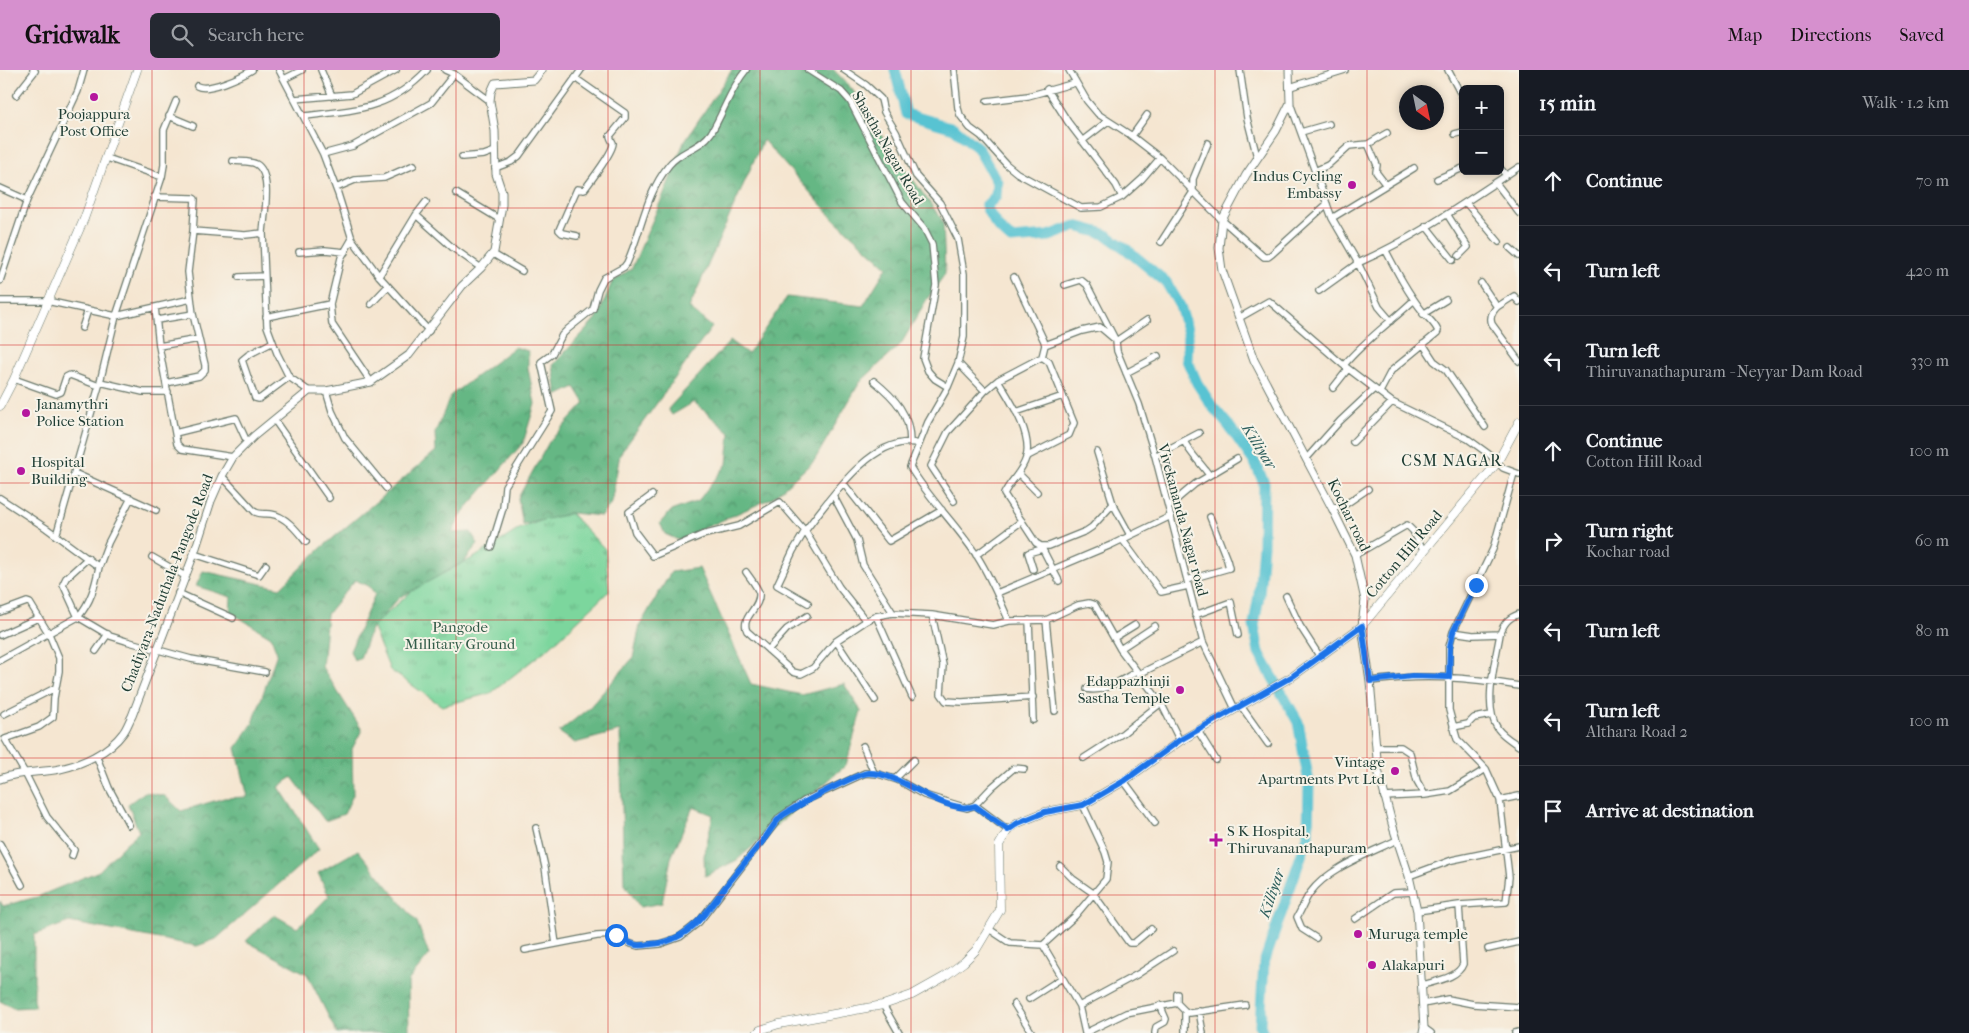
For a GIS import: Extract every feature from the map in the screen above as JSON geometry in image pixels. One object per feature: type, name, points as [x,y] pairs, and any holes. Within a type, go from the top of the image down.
[{"type":"main road","points":[[0,406],[14,379],[84,219],[137,70]]},
{"type":"main road","name":"Cotton Hill Road","points":[[1008,830],[1018,823],[1045,812],[1083,805],[1124,781],[1180,740],[1286,680],[1362,626],[1497,463],[1519,422]]},
{"type":"main road","points":[[760,1032],[779,1024],[814,1016],[883,1006],[912,996],[944,977],[976,950],[1000,910],[999,845],[1008,830]]},
{"type":"street","points":[[16,95],[33,70]]},
{"type":"street","points":[[0,281],[27,200],[78,92],[84,70]]},
{"type":"street","points":[[197,86],[204,88],[221,84],[252,70]]},
{"type":"street","points":[[279,70],[296,99],[323,154],[352,240],[379,276],[429,331]]},
{"type":"street","points":[[284,79],[302,70]]},
{"type":"street","points":[[321,70],[332,96]]},
{"type":"street","points":[[296,99],[352,94],[396,70]]},
{"type":"street","points":[[304,116],[364,109],[382,103],[404,89],[427,70]]},
{"type":"street","points":[[445,70],[454,74],[490,101]]},
{"type":"street","points":[[233,161],[258,165],[265,175],[263,233],[267,326],[289,376],[309,391],[371,382],[409,355],[462,286],[493,254],[500,219],[502,192],[496,174],[495,131],[490,101],[491,92],[495,83],[534,80],[542,70]]},
{"type":"street","points":[[496,168],[511,162],[519,156],[581,70]]},
{"type":"street","points":[[491,547],[503,508],[504,486],[552,411],[541,362],[552,354],[562,335],[593,309],[598,290],[604,278],[624,267],[627,263],[647,202],[668,166],[673,160],[709,135],[735,82],[746,70]]},
{"type":"street","name":"Shastha Nagar Road","points":[[808,70],[841,91],[850,101],[902,202],[928,235],[932,244],[936,285],[923,358],[928,371],[948,387]]},
{"type":"street","points":[[844,70],[882,98],[884,112],[896,132],[916,176],[940,203],[958,239],[964,274],[964,338],[958,363],[948,387],[934,409],[910,467],[921,485],[976,556],[997,593],[1009,621]]},
{"type":"street","points":[[954,70],[958,108],[960,115],[970,128],[981,136],[1006,164],[1017,173],[1081,208],[1100,207],[1122,197],[1142,179],[1160,158]]},
{"type":"street","points":[[1069,70],[1093,108],[1160,158],[1222,220],[1260,254],[1268,257],[1327,204]]},
{"type":"street","points":[[1240,70],[1256,157]]},
{"type":"street","name":"Kochar road","points":[[1289,70],[1290,103],[1276,131],[1256,157],[1222,220],[1219,248],[1222,270],[1254,360],[1355,555],[1365,600],[1362,626],[1370,681],[1378,770],[1384,797],[1410,876],[1417,911],[1423,985],[1424,1030]]},
{"type":"street","points":[[1290,87],[1345,70]]},
{"type":"street","points":[[1448,70],[1459,91]]},
{"type":"street","points":[[323,154],[353,146],[431,103],[454,74]]},
{"type":"street","points":[[575,78],[625,113],[625,118],[610,136],[613,143],[611,151],[584,190],[578,189],[559,230],[562,233],[578,236]]},
{"type":"street","points":[[987,101],[1028,96],[1075,82]]},
{"type":"street","points":[[1047,89],[1116,185],[1122,197]]},
{"type":"street","points":[[56,536],[100,384],[116,316],[162,176],[164,165],[164,130],[176,101]]},
{"type":"street","points":[[1290,103],[1332,218],[1358,263],[1379,307],[1391,322]]},
{"type":"street","points":[[1132,136],[1147,115]]},
{"type":"street","points":[[169,116],[193,126]]},
{"type":"street","points":[[1082,140],[1108,120]]},
{"type":"street","points":[[1301,132],[1329,124]]},
{"type":"street","points":[[1315,172],[1328,165],[1349,146],[1368,144],[1387,133]]},
{"type":"street","points":[[1454,134],[1459,133]]},
{"type":"street","points":[[1161,242],[1193,192],[1193,179],[1208,143]]},
{"type":"street","points":[[1368,144],[1377,165],[1376,172],[1386,185]]},
{"type":"street","points":[[462,157],[484,155],[495,151]]},
{"type":"street","points":[[107,158],[162,176]]},
{"type":"street","points":[[336,188],[355,180],[384,178],[414,165]]},
{"type":"street","points":[[1319,291],[1358,263],[1386,251],[1466,203],[1519,167]]},
{"type":"street","points":[[1332,218],[1414,168]]},
{"type":"street","points":[[1437,179],[1459,170]]},
{"type":"street","points":[[1496,182],[1519,213]]},
{"type":"street","points":[[0,188],[27,200]]},
{"type":"street","points":[[456,193],[500,219]]},
{"type":"street","points":[[154,197],[195,199],[188,272],[193,314],[206,365],[203,373],[199,376],[166,383]]},
{"type":"street","points":[[379,276],[416,214],[426,202]]},
{"type":"street","points":[[1466,203],[1499,242]]},
{"type":"street","points":[[416,214],[453,248],[481,268]]},
{"type":"street","points":[[1447,214],[1468,247],[1459,256]]},
{"type":"street","points":[[1426,226],[1453,260]]},
{"type":"street","points":[[193,231],[245,235],[263,233]]},
{"type":"street","points":[[352,240],[341,258],[330,304],[332,324],[371,382]]},
{"type":"street","points":[[1510,248],[1519,256]]},
{"type":"street","points":[[300,252],[325,250],[345,252]]},
{"type":"street","points":[[1306,459],[1340,421],[1377,391],[1391,372],[1437,334],[1438,330],[1433,322],[1424,314],[1400,279],[1386,251]]},
{"type":"street","points":[[493,254],[522,271]]},
{"type":"street","points":[[238,277],[264,276]]},
{"type":"street","points":[[954,501],[931,466],[948,432],[985,391],[998,380],[1042,357],[1045,345],[1043,338],[1014,277]]},
{"type":"street","name":"Vivekananda Nagar road","points":[[1065,285],[1081,280],[1087,285],[1119,339],[1116,351],[1139,404],[1155,456],[1203,642],[1238,707],[1268,744]]},
{"type":"street","points":[[1481,283],[1497,307]]},
{"type":"street","points":[[371,304],[388,286]]},
{"type":"street","points":[[1519,302],[1514,296],[1497,307],[1492,312],[1490,320],[1519,361]]},
{"type":"street","points":[[0,301],[47,301],[116,316],[191,299]]},
{"type":"street","points":[[1332,388],[1346,367],[1376,331],[1391,322],[1414,300]]},
{"type":"street","points":[[1424,314],[1446,300]]},
{"type":"street","points":[[1239,318],[1269,301],[1346,367],[1392,402],[1468,439],[1490,455],[1497,463],[1517,474],[1493,549],[1453,632],[1450,647],[1449,677],[1449,710],[1457,739],[1486,769],[1500,800],[1509,877],[1506,902],[1460,905],[1417,911]]},
{"type":"street","points":[[266,317],[330,304]]},
{"type":"street","points":[[155,307],[159,346],[179,448],[233,457]]},
{"type":"street","points":[[82,328],[88,310]]},
{"type":"street","points":[[157,320],[193,314]]},
{"type":"street","points":[[1045,345],[1082,331],[1100,327],[1119,339],[1147,320]]},
{"type":"street","points":[[159,346],[199,339]]},
{"type":"street","points":[[273,342],[242,360],[255,398],[259,399],[289,376]]},
{"type":"street","points":[[1423,344],[1434,361],[1446,370],[1485,427]]},
{"type":"street","points":[[1126,373],[1158,356]]},
{"type":"street","points":[[1026,457],[1069,435],[1074,423],[1049,362],[1042,357]]},
{"type":"street","points":[[958,363],[985,391]]},
{"type":"street","points":[[14,379],[56,394],[61,392],[66,377],[70,376],[143,392],[168,392]]},
{"type":"street","points":[[998,380],[1016,412],[1027,439],[1026,457],[1004,494],[1041,548],[1059,581]]},
{"type":"street","points":[[874,382],[881,387],[904,413],[910,427],[910,442]]},
{"type":"street","points":[[326,390],[332,411],[345,438],[386,488]]},
{"type":"street","name":"Chadiyara-Naduthala-Pangode Road","points":[[0,779],[13,774],[61,768],[84,762],[108,748],[123,732],[157,650],[194,554],[211,500],[222,476],[233,457],[247,442],[309,391]]},
{"type":"street","points":[[1016,412],[1063,396]]},
{"type":"street","points":[[1353,442],[1392,402]]},
{"type":"street","points":[[175,433],[236,418],[247,442]]},
{"type":"street","points":[[274,421],[329,498]]},
{"type":"street","points":[[1155,456],[1199,433]]},
{"type":"street","points":[[808,603],[777,585],[805,531],[833,495],[864,462],[890,445],[910,442],[919,444]]},
{"type":"street","points":[[1184,442],[1191,455],[1198,458],[1209,475]]},
{"type":"street","points":[[1097,452],[1113,504],[1130,535]]},
{"type":"street","points":[[1169,506],[1195,484],[1237,459]]},
{"type":"street","points":[[74,472],[156,510]]},
{"type":"street","points":[[1018,473],[1037,492]]},
{"type":"street","points":[[222,476],[256,512],[281,518],[297,531],[306,542]]},
{"type":"street","points":[[844,484],[889,541],[942,510]]},
{"type":"street","points":[[1332,508],[1346,504],[1368,490]]},
{"type":"street","points":[[652,495],[629,512],[635,532],[653,556],[702,535],[739,526],[780,502],[805,531],[839,587],[866,621]]},
{"type":"street","points":[[833,495],[857,540],[863,565],[893,613]]},
{"type":"street","points":[[0,498],[99,567]]},
{"type":"street","points":[[0,660],[78,617],[86,609],[108,543],[130,498]]},
{"type":"street","points":[[1033,569],[1028,553],[1086,531],[1113,504]]},
{"type":"street","points":[[997,593],[1171,516]]},
{"type":"street","points":[[1122,539],[1161,592],[1228,568],[1227,560],[1210,516]]},
{"type":"street","points":[[976,556],[1022,521]]},
{"type":"street","points":[[1355,555],[1407,525],[1413,531],[1424,551]]},
{"type":"street","points":[[194,554],[259,576],[266,566]]},
{"type":"street","points":[[152,557],[185,576]]},
{"type":"street","points":[[88,558],[66,578],[63,584],[78,617],[108,634],[126,641],[191,659],[265,672]]},
{"type":"street","points":[[746,572],[759,594],[758,600],[745,622],[746,631],[793,672],[801,674],[813,668],[836,641],[876,616],[893,613],[932,615],[993,625],[1009,621],[1046,620],[1078,605],[1089,603],[1095,605],[1120,649],[1161,704],[1180,740]]},
{"type":"street","points":[[178,593],[233,618]]},
{"type":"street","points":[[1286,596],[1300,626],[1320,657]]},
{"type":"street","points":[[0,612],[27,602],[32,606],[49,634],[58,658],[59,671],[55,688],[53,717],[39,726],[3,740],[25,773],[47,817],[74,850],[72,856]]},
{"type":"street","points":[[1195,615],[1231,602],[1238,635]]},
{"type":"street","points":[[1519,614],[1508,619],[1500,634],[1492,682],[1491,715],[1497,728],[1503,735],[1519,746]]},
{"type":"street","points":[[932,615],[943,664],[941,694],[946,701],[962,702],[1033,697]]},
{"type":"street","points":[[768,650],[787,629],[806,616]]},
{"type":"street","points":[[876,616],[912,697]]},
{"type":"street","points":[[0,635],[38,618]]},
{"type":"street","points":[[1029,620],[1033,720]]},
{"type":"street","points":[[1046,620],[1055,711]]},
{"type":"street","points":[[1114,638],[1136,625]]},
{"type":"street","points":[[1120,649],[1155,626]]},
{"type":"street","points":[[1453,632],[1473,635],[1500,634]]},
{"type":"street","points":[[96,651],[108,634]]},
{"type":"street","points":[[836,641],[875,700]]},
{"type":"street","points":[[1087,689],[1096,691],[1104,689],[1203,642]]},
{"type":"street","points":[[1370,681],[1412,676],[1449,677],[1519,686]]},
{"type":"street","points":[[4,714],[55,688]]},
{"type":"street","points":[[1084,758],[1124,733],[1161,704]]},
{"type":"street","points":[[1454,727],[1468,724],[1474,718],[1491,715]]},
{"type":"street","points":[[1198,730],[1216,760]]},
{"type":"street","points":[[863,746],[874,773]]},
{"type":"street","points":[[1377,746],[1401,747],[1410,753],[1417,781],[1425,795]]},
{"type":"street","points":[[96,755],[109,788],[130,825]]},
{"type":"street","points":[[894,779],[914,760]]},
{"type":"street","points":[[525,950],[597,936],[611,935],[622,937],[628,943],[638,946],[660,944],[680,937],[699,922],[780,817],[804,801],[865,773],[874,773],[894,779],[924,795],[967,808],[975,806],[992,787],[1014,768],[1024,769]]},
{"type":"street","points":[[1384,797],[1425,795],[1450,791],[1486,769]]},
{"type":"street","points":[[1124,781],[1155,823]]},
{"type":"street","points":[[1500,800],[1519,796]]},
{"type":"street","points":[[989,929],[1010,943],[1043,945],[1075,916],[1106,879],[1108,862],[1105,852],[1083,805]]},
{"type":"street","points":[[975,806],[1008,830]]},
{"type":"street","points":[[536,828],[545,867],[556,944]]},
{"type":"street","points":[[1316,938],[1302,929],[1297,917],[1309,894],[1322,880],[1334,872],[1397,840]]},
{"type":"street","points":[[0,844],[22,886]]},
{"type":"street","points":[[1410,876],[1452,860],[1519,846]]},
{"type":"street","points":[[1060,866],[1072,879],[1093,894],[1129,943],[1134,943],[1150,929]]},
{"type":"street","points":[[1355,919],[1393,893],[1413,892]]},
{"type":"street","points":[[1423,985],[1452,975],[1463,964],[1460,905]]},
{"type":"street","points":[[1488,949],[1519,942]]},
{"type":"street","points":[[1043,945],[1079,1006],[1085,1033],[1126,1013],[1177,1003]]},
{"type":"street","points":[[1079,1006],[1138,974],[1173,951]]},
{"type":"street","points":[[1029,999],[1062,978]]},
{"type":"street","points":[[1177,994],[1177,1003],[1190,1013],[1245,1005]]},
{"type":"street","points":[[1424,1004],[1448,999],[1473,1004],[1519,1007]]},
{"type":"street","points":[[1014,1004],[1032,1033]]},
{"type":"street","points":[[1155,1033],[1156,1027],[1165,1022],[1166,1019],[1160,1005]]},
{"type":"street","points":[[883,1006],[899,1033]]},
{"type":"street","points":[[1185,1011],[1185,1033]]},
{"type":"street","points":[[1199,1011],[1203,1033]]},
{"type":"street","points":[[1424,1030],[1431,1033]]},
{"type":"street","points":[[1515,1033],[1519,1032]]},
{"type":"green space","points":[[732,70],[834,70],[852,89],[887,144],[943,221],[945,274],[927,299],[901,344],[860,382],[814,461],[772,498],[678,540],[665,534],[660,523],[671,511],[698,501],[727,464],[730,433],[694,402],[672,415],[668,409],[730,341],[748,354],[787,297],[863,306],[887,267],[834,219],[763,140],[689,308],[712,327],[620,454],[611,504],[601,516],[572,513],[523,525],[518,498],[549,442],[585,403],[575,387],[557,396],[553,365],[597,318],[612,282],[632,268],[684,142]]},
{"type":"green space","points":[[515,347],[528,351],[528,368],[535,404],[523,443],[463,512],[452,533],[471,532],[478,544],[464,562],[399,598],[371,629],[360,658],[354,660],[350,651],[375,594],[369,586],[355,580],[327,614],[322,667],[362,730],[352,749],[353,795],[344,814],[325,821],[292,777],[279,787],[319,849],[216,939],[197,946],[69,922],[34,935],[34,1007],[13,1008],[0,1001],[0,901],[3,906],[37,897],[99,871],[139,832],[128,804],[145,792],[165,796],[181,811],[224,798],[248,797],[236,748],[253,723],[277,653],[271,637],[230,612],[231,597],[196,586],[203,571],[280,588],[319,550],[436,451],[435,433],[451,395]]},
{"type":"green space","name":"Pangode Millitary Ground","points":[[568,511],[605,549],[609,591],[551,646],[491,693],[442,706],[390,670],[372,626],[419,585],[475,557],[521,528]]},
{"type":"green space","points":[[699,568],[751,684],[802,695],[844,684],[861,711],[846,765],[737,860],[705,876],[704,856],[713,815],[693,807],[671,858],[662,903],[640,907],[624,883],[620,731],[575,743],[559,732],[589,708],[633,658],[640,625],[671,572]]},
{"type":"green space","points":[[358,850],[417,922],[429,955],[408,981],[409,1033],[337,1033],[307,974],[246,941],[274,915],[297,928],[329,896],[318,873]]},
{"type":"waterway","name":"Killiyar","points":[[895,70],[906,114],[954,128],[978,148],[997,182],[996,196],[986,206],[996,224],[1011,239],[1049,236],[1076,226],[1105,234],[1166,282],[1180,306],[1188,333],[1187,360],[1197,383],[1255,463],[1264,483],[1263,545],[1259,595],[1254,625],[1259,653],[1298,722],[1309,783],[1308,836],[1264,963],[1260,1025],[1263,1033]]},
{"type":"place","name":"Poojappura Post Office","points":[[94,97]]},
{"type":"place","name":"Indus Cycling Embassy","points":[[1352,185]]},
{"type":"place","name":"Janamythri Police Station","points":[[26,413]]},
{"type":"place","name":"Hospital Building","points":[[21,471]]},
{"type":"place","name":"Edappazhinji Sastha Temple","points":[[1180,690]]},
{"type":"place","name":"Vintage Apartments Pvt Ltd","points":[[1395,771]]},
{"type":"place","name":"S K Hospital, Thiruvananthapuram","points":[[1216,840]]},
{"type":"place","name":"Muruga temple","points":[[1358,934]]},
{"type":"place","name":"Alakapuri","points":[[1372,965]]},
{"type":"district","name":"CSM NAGAR","points":[[1452,460]]},
{"type":"route","points":[[616,935],[622,937],[628,943],[638,946],[660,944],[680,937],[699,922],[780,817],[804,801],[865,773],[878,774],[898,780],[924,795],[949,804],[967,808],[975,806],[1008,830],[1018,823],[1045,812],[1083,805],[1124,781],[1180,740],[1293,676],[1362,626],[1370,681],[1412,676],[1449,677],[1450,647],[1453,632],[1476,585]]}]
